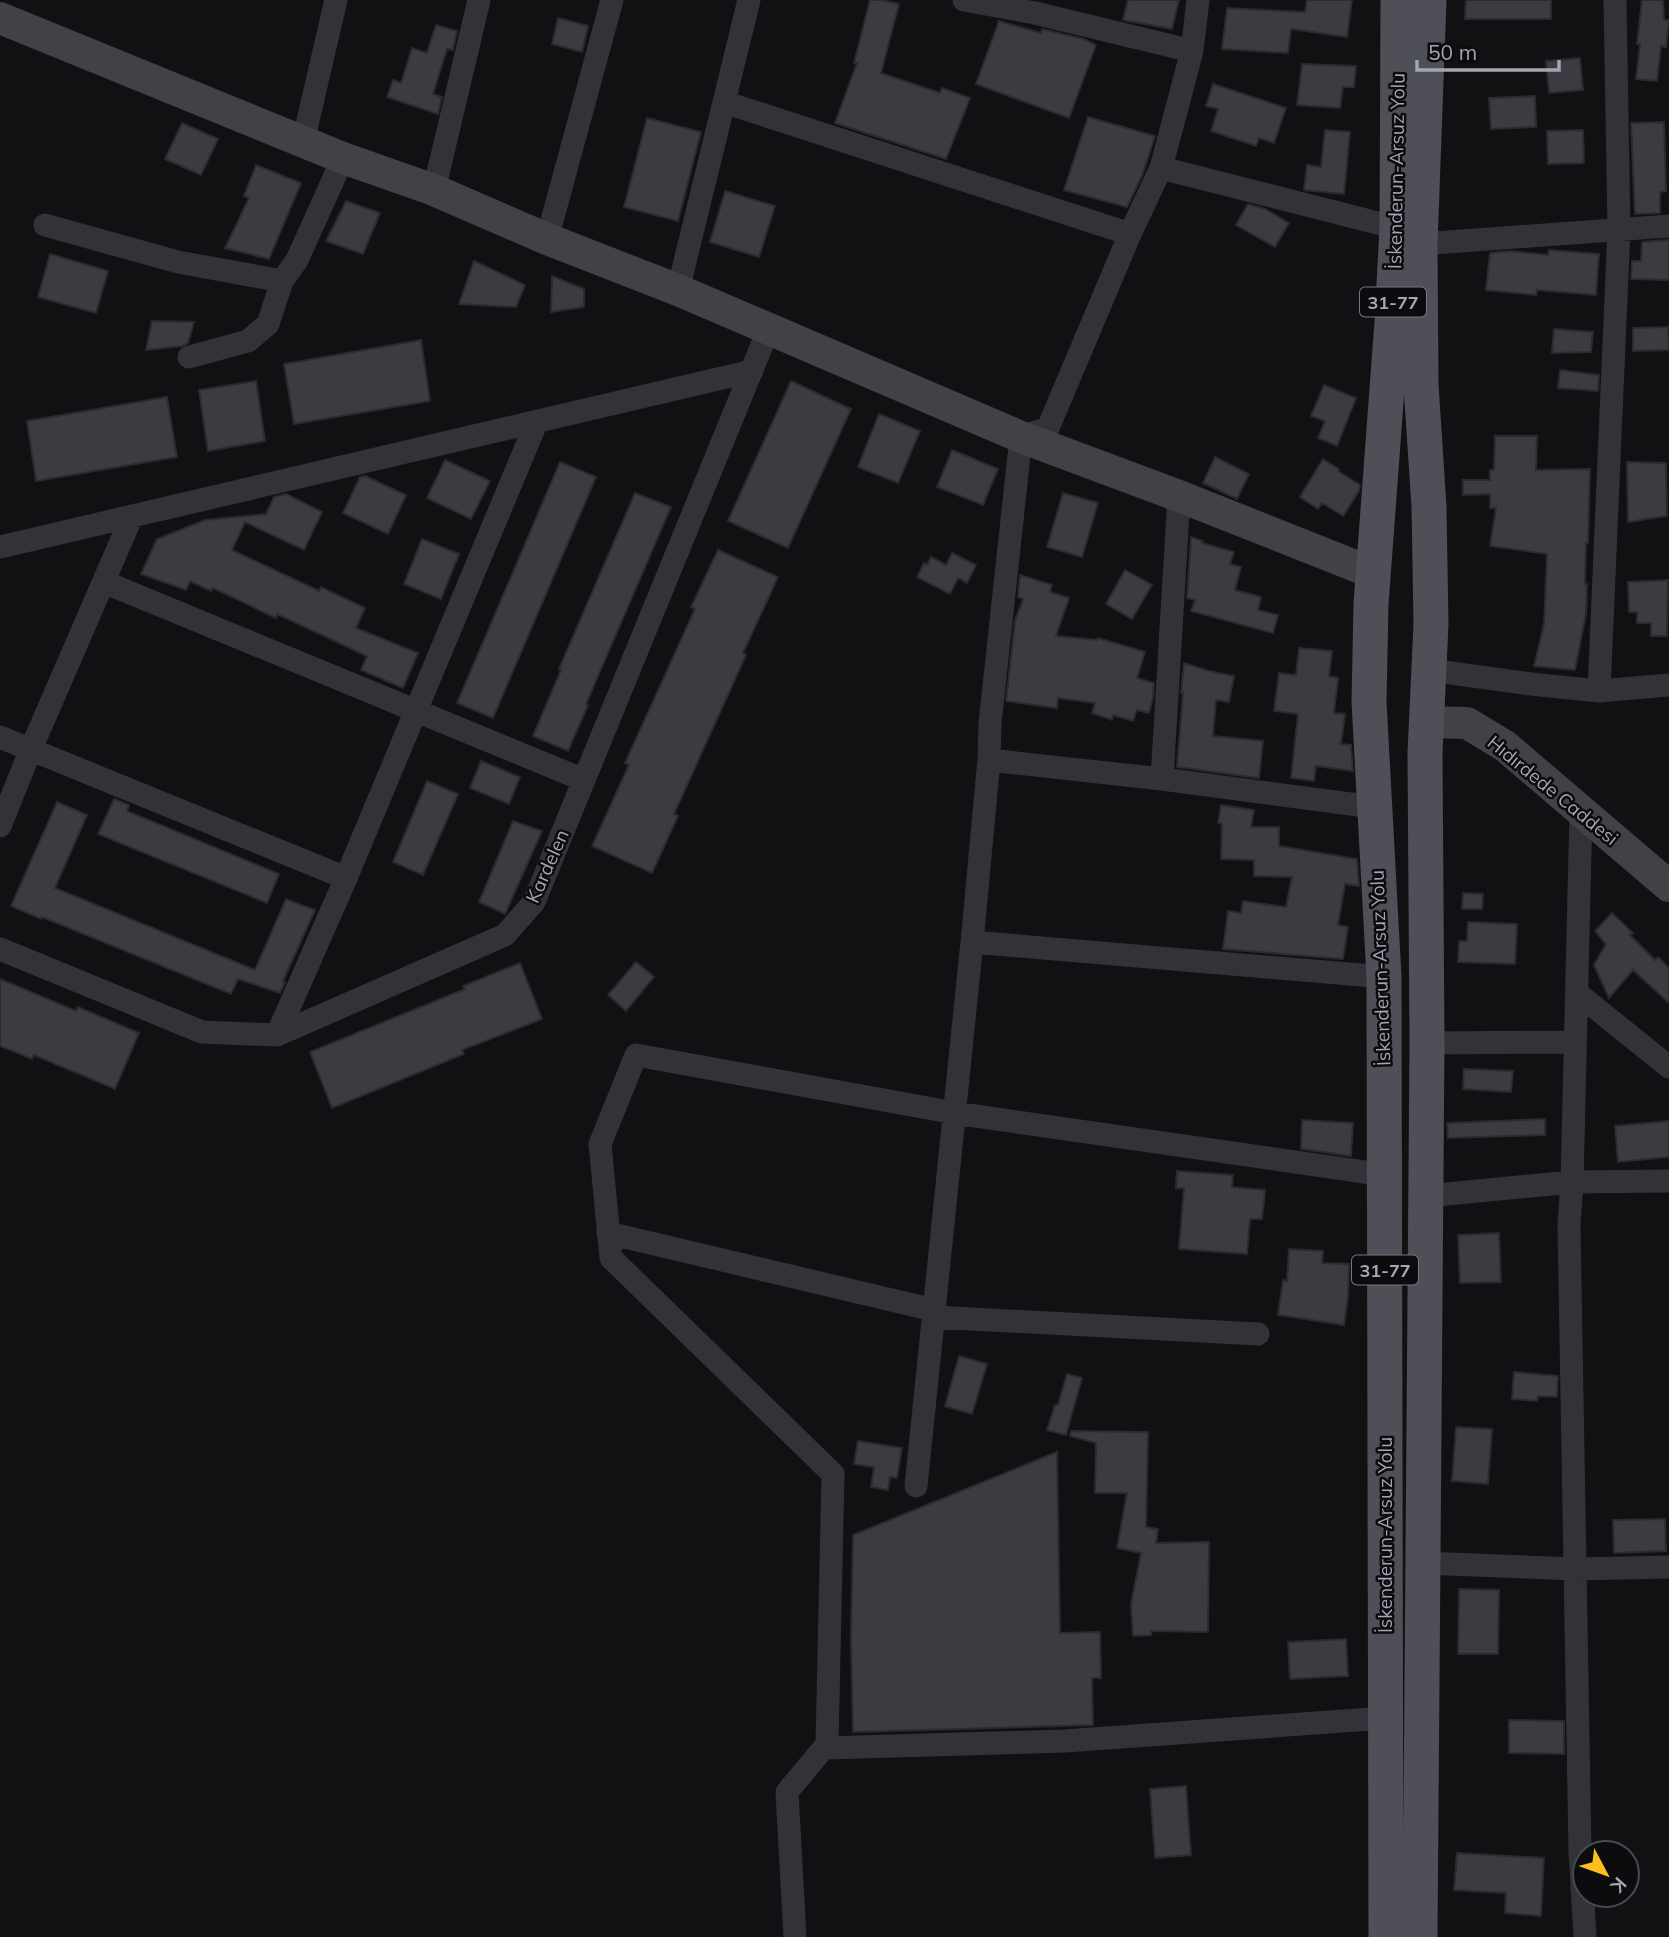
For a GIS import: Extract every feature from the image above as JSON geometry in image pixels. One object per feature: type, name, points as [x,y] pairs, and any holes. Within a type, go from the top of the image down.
[{"type":"main road","name":"İskenderun-Arsuz Yolu","points":[[1398,0],[1408,236],[1421,385],[1431,578],[1425,767],[1427,1044],[1420,1937]]},
{"type":"main road","name":"İskenderun-Arsuz Yolu","points":[[1386,1937],[1384,977],[1373,807],[1370,687],[1373,573],[1392,322],[1408,236],[1429,0]]},
{"type":"main road","points":[[1373,573],[1431,578]]},
{"type":"main road","points":[[1370,687],[1427,694]]},
{"type":"street","points":[[303,142],[336,0]]},
{"type":"street","points":[[434,190],[479,0]]},
{"type":"street","points":[[547,239],[612,0]]},
{"type":"street","points":[[678,290],[749,0]]},
{"type":"street","points":[[964,0],[1036,7],[1192,51]]},
{"type":"street","points":[[1021,437],[1048,428],[1130,234],[1161,168],[1192,51],[1198,0]]},
{"type":"street","points":[[1599,691],[1619,229],[1615,0]]},
{"type":"street","points":[[0,18],[303,142],[434,190],[547,239],[678,290],[1021,437],[1373,573]]},
{"type":"street","points":[[724,102],[1130,234]]},
{"type":"street","points":[[189,357],[248,341],[268,324],[282,281],[297,260],[343,158]]},
{"type":"street","points":[[1161,168],[1408,236],[1669,226]]},
{"type":"street","points":[[45,225],[178,262],[282,281]]},
{"type":"street","name":"Kardelen","points":[[0,949],[202,1032],[277,1035],[505,935],[534,902],[769,328]]},
{"type":"street","points":[[0,547],[752,370]]},
{"type":"street","points":[[277,1035],[346,878],[537,421]]},
{"type":"street","points":[[916,1486],[972,942],[990,723],[1021,437]]},
{"type":"street","points":[[1162,779],[1179,496]]},
{"type":"street","points":[[0,826],[132,516]]},
{"type":"street","points":[[104,582],[584,780]]},
{"type":"street","points":[[1427,694],[1531,684],[1599,691],[1669,685]]},
{"type":"street","name":"Hıdırdede Caddesi","points":[[1427,694],[1505,746],[1669,886]]},
{"type":"street","points":[[0,737],[346,878]]},
{"type":"street","points":[[989,760],[1162,779],[1373,807]]},
{"type":"street","points":[[1581,811],[1569,1225],[1580,1852],[1585,1937]]},
{"type":"street","points":[[972,942],[1384,977]]},
{"type":"street","points":[[1577,993],[1669,1067]]},
{"type":"street","points":[[1427,1044],[1575,1042]]},
{"type":"street","points":[[1385,1175],[955,1113],[636,1055],[600,1144],[611,1258],[833,1474],[825,1748],[1065,1741],[1385,1718]]},
{"type":"street","points":[[1426,1196],[1572,1182],[1669,1181]]},
{"type":"street","points":[[608,1233],[934,1313],[1258,1334]]},
{"type":"street","points":[[1423,1563],[1574,1569],[1669,1567]]},
{"type":"street","points":[[794,1937],[786,1792],[827,1744]]},
{"type":"building","points":[[870,0],[899,4],[881,73],[940,93],[942,88],[970,98],[946,159],[835,123],[857,63],[854,63]]},
{"type":"building","points":[[1128,0],[1179,0],[1172,29],[1123,20]]},
{"type":"building","points":[[1307,0],[1352,0],[1347,37],[1291,29],[1288,53],[1222,49],[1227,8],[1305,12]]},
{"type":"building","points":[[1466,0],[1551,0],[1551,19],[1465,19]]},
{"type":"building","points":[[1642,0],[1663,0],[1664,20],[1669,20],[1666,47],[1661,46],[1657,81],[1636,79]]},
{"type":"building","points":[[558,18],[588,26],[582,52],[552,44]]},
{"type":"building","points":[[999,21],[1041,33],[1042,29],[1084,39],[1096,45],[1069,118],[976,84]]},
{"type":"building","points":[[436,25],[457,31],[453,50],[447,49],[433,94],[442,97],[438,114],[387,97],[393,80],[401,83],[412,48],[427,53]]},
{"type":"building","points":[[1580,58],[1583,90],[1549,93],[1546,61]]},
{"type":"building","points":[[1302,64],[1356,66],[1354,87],[1343,87],[1340,108],[1297,105]]},
{"type":"building","points":[[1213,84],[1286,108],[1274,143],[1259,138],[1256,146],[1211,131],[1218,109],[1206,106]]},
{"type":"building","points":[[1535,96],[1536,127],[1491,129],[1489,98]]},
{"type":"building","points":[[1088,117],[1155,136],[1142,176],[1127,207],[1064,190]]},
{"type":"building","points":[[647,118],[701,132],[678,221],[624,207]]},
{"type":"building","points":[[1664,122],[1666,191],[1660,192],[1660,213],[1635,214],[1631,123]]},
{"type":"building","points":[[182,123],[218,139],[201,175],[165,159]]},
{"type":"building","points":[[1325,130],[1350,132],[1344,194],[1304,190],[1307,165],[1321,167]]},
{"type":"building","points":[[1583,130],[1584,163],[1548,164],[1547,131]]},
{"type":"building","points":[[256,165],[301,183],[269,259],[225,248],[249,198],[244,196]]},
{"type":"building","points":[[725,191],[775,206],[759,257],[710,242]]},
{"type":"building","points":[[346,201],[380,213],[363,254],[326,241]]},
{"type":"building","points":[[1248,204],[1265,209],[1289,223],[1275,247],[1236,225]]},
{"type":"building","points":[[1669,240],[1669,280],[1631,279],[1632,261],[1641,261],[1642,242]]},
{"type":"building","points":[[1549,250],[1599,254],[1596,295],[1537,290],[1536,295],[1486,290],[1490,253],[1511,251],[1548,255]]},
{"type":"building","points":[[50,254],[108,271],[96,313],[38,297]]},
{"type":"building","points":[[474,261],[525,285],[516,307],[459,304]]},
{"type":"building","points":[[552,276],[584,289],[584,307],[551,312]]},
{"type":"building","points":[[152,321],[194,322],[188,343],[146,350]]},
{"type":"building","points":[[1668,327],[1669,350],[1633,351],[1633,328]]},
{"type":"building","points":[[1554,329],[1593,332],[1591,352],[1552,353]]},
{"type":"building","points":[[421,340],[430,401],[294,424],[284,364]]},
{"type":"building","points":[[1560,370],[1599,375],[1598,391],[1558,388]]},
{"type":"building","points":[[256,381],[265,441],[208,451],[199,390]]},
{"type":"building","points":[[791,381],[851,409],[788,548],[728,521]]},
{"type":"building","points":[[1324,385],[1356,398],[1337,446],[1318,438],[1325,421],[1311,416]]},
{"type":"building","points":[[167,397],[177,457],[36,481],[27,421]]},
{"type":"building","points":[[879,414],[920,431],[898,483],[858,467]]},
{"type":"building","points":[[1495,436],[1537,436],[1536,470],[1590,469],[1586,614],[1575,670],[1534,666],[1544,624],[1547,554],[1490,546],[1496,508],[1490,508],[1490,494],[1463,495],[1463,480],[1490,480],[1490,470],[1494,470]]},
{"type":"building","points":[[952,450],[998,469],[983,505],[937,487]]},
{"type":"building","points":[[1215,457],[1249,474],[1237,499],[1203,483]]},
{"type":"building","points":[[1323,459],[1360,485],[1343,516],[1322,503],[1318,509],[1300,497]]},
{"type":"building","points":[[445,460],[490,481],[471,519],[427,498]]},
{"type":"building","points":[[560,462],[596,477],[493,718],[457,703]]},
{"type":"building","points":[[1627,462],[1666,463],[1667,516],[1628,522]]},
{"type":"building","points":[[365,476],[406,495],[388,534],[343,513],[360,477]]},
{"type":"building","points":[[635,493],[671,507],[568,751],[533,736]]},
{"type":"building","points":[[1063,493],[1098,503],[1082,557],[1047,547]]},
{"type":"building","points":[[286,494],[322,512],[304,550],[245,522],[232,550],[319,591],[321,587],[365,608],[356,628],[418,653],[403,688],[361,670],[367,656],[277,614],[276,618],[213,588],[211,591],[190,581],[186,590],[141,574],[157,539],[205,520],[266,514],[274,497]]},
{"type":"building","points":[[1191,537],[1234,552],[1230,564],[1241,567],[1235,590],[1261,597],[1258,610],[1278,615],[1273,633],[1191,611],[1195,600],[1187,598]]},
{"type":"building","points":[[422,539],[459,554],[441,599],[404,584]]},
{"type":"building","points":[[718,550],[778,577],[674,814],[678,816],[652,873],[592,846],[629,765],[625,763],[695,609],[691,607]]},
{"type":"building","points":[[952,553],[976,565],[967,583],[958,578],[950,594],[917,577],[924,563],[927,565],[931,557],[946,565]]},
{"type":"building","points":[[1125,570],[1152,585],[1132,619],[1106,604]]},
{"type":"building","points":[[1020,575],[1052,585],[1050,592],[1069,598],[1056,636],[1098,638],[1145,652],[1137,678],[1154,683],[1149,713],[1137,710],[1133,721],[1113,715],[1112,720],[1092,713],[1095,703],[1058,698],[1057,708],[1006,701],[1015,621],[1023,599],[1018,597]]},
{"type":"building","points":[[1668,580],[1667,636],[1651,636],[1651,623],[1637,623],[1637,612],[1629,612],[1628,582]]},
{"type":"building","points":[[1299,648],[1332,651],[1329,676],[1338,678],[1334,713],[1345,714],[1341,744],[1351,745],[1353,771],[1316,766],[1314,781],[1291,778],[1298,714],[1274,711],[1279,673],[1296,675]]},
{"type":"building","points":[[1184,663],[1234,676],[1229,702],[1216,700],[1213,736],[1263,741],[1259,778],[1177,767]]},
{"type":"building","points":[[481,761],[520,777],[509,804],[470,788]]},
{"type":"building","points":[[427,781],[458,794],[423,875],[393,862]]},
{"type":"building","points":[[114,799],[129,805],[127,811],[279,874],[267,903],[98,834]]},
{"type":"building","points":[[57,802],[87,815],[55,888],[255,970],[286,899],[315,910],[280,993],[238,979],[231,994],[11,906]]},
{"type":"building","points":[[1221,805],[1254,810],[1251,827],[1279,827],[1279,846],[1357,859],[1359,886],[1345,884],[1338,925],[1348,927],[1343,959],[1223,949],[1228,911],[1241,913],[1243,901],[1286,907],[1292,877],[1254,876],[1254,860],[1221,859],[1222,824],[1218,823]]},
{"type":"building","points":[[513,821],[542,831],[505,914],[479,902]]},
{"type":"building","points":[[1463,893],[1483,894],[1482,909],[1462,909]]},
{"type":"building","points":[[1612,913],[1655,960],[1658,957],[1669,968],[1669,1003],[1633,970],[1609,998],[1594,965],[1606,944],[1595,931]]},
{"type":"building","points":[[1468,922],[1517,924],[1515,964],[1458,962],[1459,941],[1467,941]]},
{"type":"building","points":[[636,962],[654,977],[626,1011],[608,995]]},
{"type":"building","points":[[520,963],[542,1019],[462,1050],[464,1054],[332,1108],[310,1052],[465,989],[463,986]]},
{"type":"building","points":[[0,979],[76,1011],[78,1007],[139,1033],[115,1089],[34,1055],[32,1059],[0,1046]]},
{"type":"building","points":[[1464,1069],[1513,1071],[1511,1092],[1463,1089]]},
{"type":"building","points":[[1545,1119],[1545,1135],[1448,1138],[1447,1123]]},
{"type":"building","points":[[1302,1120],[1353,1123],[1351,1156],[1301,1149]]},
{"type":"building","points":[[1669,1121],[1669,1157],[1618,1162],[1615,1126]]},
{"type":"building","points":[[1177,1171],[1233,1175],[1232,1187],[1265,1190],[1262,1219],[1250,1219],[1247,1254],[1179,1249],[1184,1188],[1176,1188]]},
{"type":"building","points":[[1499,1233],[1501,1282],[1460,1283],[1458,1235]]},
{"type":"building","points":[[1289,1249],[1323,1251],[1322,1263],[1349,1264],[1344,1325],[1278,1315],[1283,1280],[1287,1281]]},
{"type":"building","points":[[959,1356],[987,1364],[972,1414],[945,1406]]},
{"type":"building","points":[[1514,1372],[1558,1376],[1557,1397],[1538,1396],[1537,1401],[1512,1399]]},
{"type":"building","points":[[1067,1374],[1082,1378],[1066,1435],[1047,1430]]},
{"type":"building","points":[[1456,1427],[1492,1429],[1488,1484],[1452,1481]]},
{"type":"building","points":[[1071,1431],[1148,1432],[1146,1527],[1158,1529],[1156,1543],[1209,1542],[1208,1632],[1151,1631],[1151,1635],[1133,1636],[1131,1604],[1141,1553],[1117,1548],[1127,1493],[1095,1493],[1096,1443],[1070,1436]]},
{"type":"building","points":[[858,1441],[902,1448],[897,1478],[890,1477],[888,1490],[871,1487],[874,1467],[854,1464]]},
{"type":"building","points":[[1057,1452],[1060,1633],[1100,1632],[1101,1678],[1092,1678],[1093,1725],[853,1732],[853,1535]]},
{"type":"building","points":[[1665,1519],[1666,1551],[1614,1553],[1613,1520]]},
{"type":"building","points":[[1459,1589],[1499,1590],[1498,1654],[1458,1654]]},
{"type":"building","points":[[1346,1639],[1348,1676],[1290,1679],[1288,1642]]},
{"type":"building","points":[[1509,1720],[1564,1721],[1564,1754],[1509,1753]]},
{"type":"building","points":[[1186,1786],[1191,1855],[1155,1858],[1150,1789]]},
{"type":"building","points":[[1457,1853],[1544,1858],[1541,1916],[1505,1913],[1506,1893],[1454,1890]]}]
